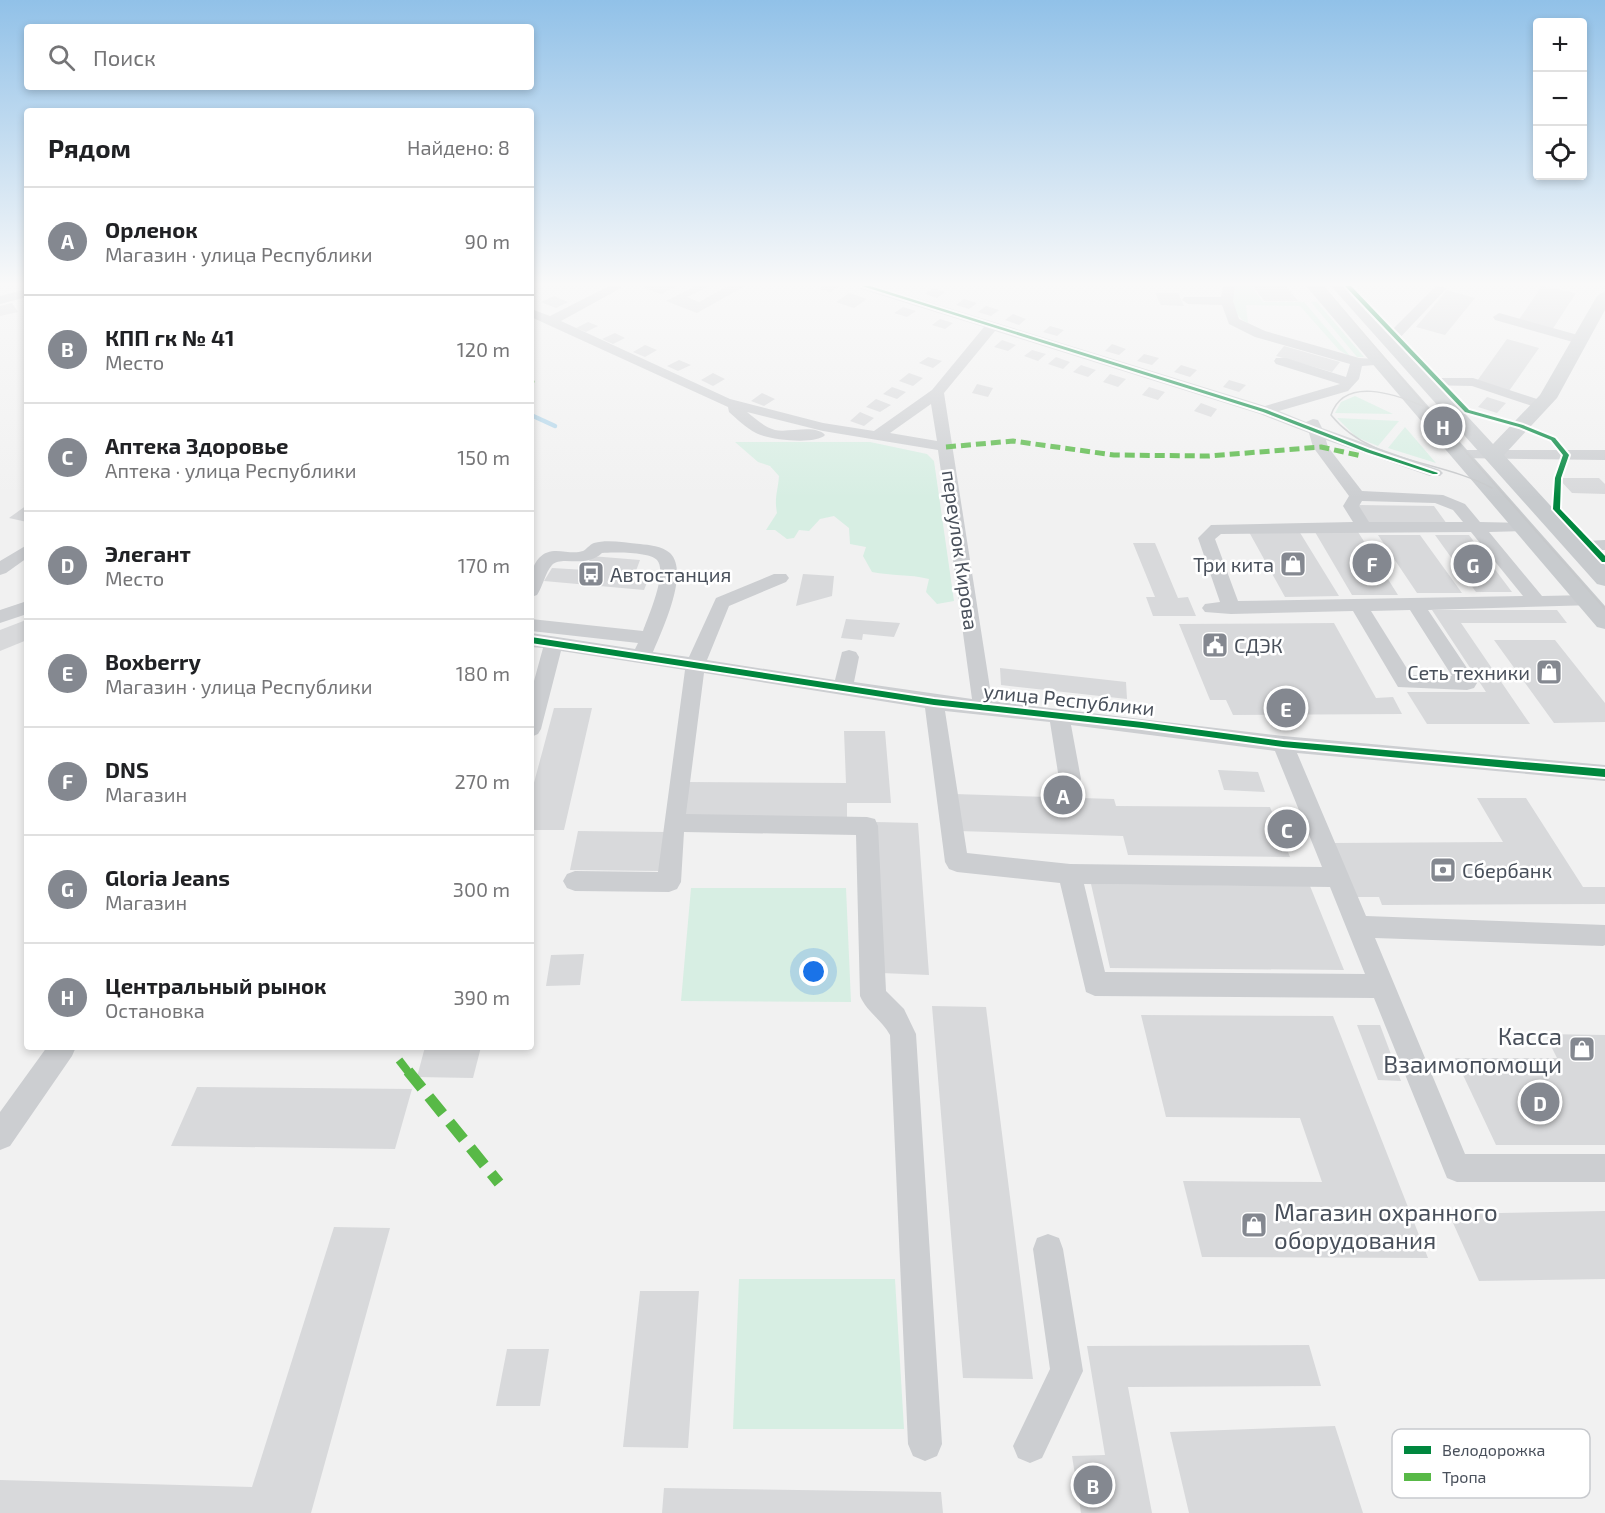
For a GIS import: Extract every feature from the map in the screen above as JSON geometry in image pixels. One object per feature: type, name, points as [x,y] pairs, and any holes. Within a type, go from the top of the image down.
[{"type":"main road","points":[[1375,357],[1605,621]]},
{"type":"main road","points":[[1403,357],[1605,579]]},
{"type":"main road","points":[[1493,455],[1548,398],[1571,357]]},
{"type":"street","points":[[625,357],[694,390],[725,402],[761,430],[776,435],[877,436],[946,447]]},
{"type":"street","points":[[877,436],[937,393],[967,357]]},
{"type":"street","points":[[1090,357],[1265,411],[1435,473]]},
{"type":"street","points":[[1339,357],[1358,362],[1380,362]]},
{"type":"street","points":[[1281,361],[1349,382]]},
{"type":"street","points":[[1265,411],[1343,388],[1355,373],[1354,367],[1358,362]]},
{"type":"street","points":[[1427,382],[1473,382],[1541,405]]},
{"type":"street","name":"переулок Кирова","points":[[937,393],[983,707]]},
{"type":"street","points":[[1304,399],[1321,447],[1357,496]]},
{"type":"street","points":[[1461,455],[1605,455]]},
{"type":"street","points":[[1357,496],[1351,506],[1364,527]]},
{"type":"street","points":[[1357,496],[1437,498],[1459,507],[1537,602]]},
{"type":"street","points":[[1231,608],[1206,538],[1217,529],[1523,527]]},
{"type":"street","points":[[1575,546],[1605,545]]},
{"type":"street","points":[[534,586],[550,558],[584,557],[592,554],[597,548],[606,547],[656,551],[668,562],[670,578],[645,647],[534,626]]},
{"type":"street","points":[[0,569],[24,552]]},
{"type":"street","points":[[575,881],[669,882],[674,823],[695,664],[722,602],[780,579]]},
{"type":"street","points":[[1211,608],[1588,601]]},
{"type":"street","points":[[1358,605],[1405,682],[1467,682],[1415,604]]},
{"type":"street","points":[[0,617],[24,608]]},
{"type":"street","name":"улица Республики","points":[[534,640],[645,647],[695,664],[934,702],[1059,715],[1283,744],[1605,773]]},
{"type":"street","points":[[534,718],[554,643]]},
{"type":"street","points":[[843,689],[849,657]]},
{"type":"street","points":[[934,702],[957,862],[1070,874],[1337,877]]},
{"type":"street","points":[[1059,715],[1070,779]]},
{"type":"street","points":[[1283,744],[1456,1168],[1605,1168]]},
{"type":"street","points":[[674,823],[867,826],[873,996],[895,1017],[903,1034],[926,1444]]},
{"type":"street","points":[[1070,874],[1095,984],[1382,986]]},
{"type":"street","points":[[1358,927],[1603,935]]},
{"type":"street","points":[[0,1136],[61,1050]]},
{"type":"street","points":[[1029,1446],[1067,1371],[1048,1249]]},
{"type":"green space","points":[[1355,396],[1393,414],[1335,413],[1341,402]]},
{"type":"green space","points":[[1337,418],[1399,421],[1378,446],[1356,437]]},
{"type":"green space","points":[[1405,427],[1436,463],[1388,448]]},
{"type":"green space","points":[[735,442],[870,442],[927,454],[934,461],[954,601],[937,604],[926,592],[929,579],[872,572],[863,556],[866,547],[850,544],[849,528],[834,516],[820,519],[809,531],[799,530],[794,538],[787,539],[775,530],[766,530],[777,513],[779,476],[770,466],[758,462]]},
{"type":"green space","points":[[691,888],[846,888],[851,1002],[681,1001]]},
{"type":"green space","points":[[739,1279],[895,1279],[904,1429],[733,1429]]},
{"type":"building","points":[[928,357],[942,361],[933,368],[919,363]]},
{"type":"building","points":[[1026,357],[1043,357],[1038,361]]},
{"type":"building","points":[[1056,357],[1070,362],[1063,369],[1048,364]]},
{"type":"building","points":[[1141,357],[1159,358],[1152,365],[1137,361]]},
{"type":"building","points":[[1278,357],[1321,357],[1340,362],[1332,372]]},
{"type":"building","points":[[1494,357],[1533,357],[1509,391],[1477,381]]},
{"type":"building","points":[[679,360],[691,365],[678,371],[667,366]]},
{"type":"building","points":[[1081,365],[1096,370],[1088,377],[1073,372]]},
{"type":"building","points":[[1181,365],[1197,370],[1190,377],[1174,372]]},
{"type":"building","points":[[713,373],[725,379],[713,386],[701,380]]},
{"type":"building","points":[[909,373],[923,378],[913,386],[899,381]]},
{"type":"building","points":[[1110,374],[1126,379],[1118,387],[1103,382]]},
{"type":"building","points":[[1229,380],[1246,385],[1239,392],[1223,387]]},
{"type":"building","points":[[977,384],[993,388],[988,397],[972,393]]},
{"type":"building","points":[[892,387],[906,392],[897,399],[883,394]]},
{"type":"building","points":[[1149,387],[1165,392],[1158,400],[1142,395]]},
{"type":"building","points":[[762,393],[775,399],[764,406],[751,401]]},
{"type":"building","points":[[1487,397],[1506,403],[1497,413],[1478,407]]},
{"type":"building","points":[[876,399],[891,405],[880,412],[866,407]]},
{"type":"building","points":[[1201,403],[1217,409],[1211,417],[1194,411]]},
{"type":"building","points":[[860,412],[874,418],[864,426],[850,421]]},
{"type":"building","points":[[1558,478],[1599,478],[1605,484],[1605,494],[1572,493]]},
{"type":"building","points":[[1357,505],[1434,506],[1447,524],[1369,523]]},
{"type":"building","points":[[24,507],[24,521],[9,518]]},
{"type":"building","name":"Три кита","points":[[1299,531],[1339,596],[1285,597],[1249,532]]},
{"type":"building","points":[[1315,532],[1358,532],[1398,595],[1352,595]]},
{"type":"building","points":[[1378,535],[1420,535],[1462,593],[1417,593]]},
{"type":"building","points":[[1435,535],[1469,535],[1512,592],[1476,592]]},
{"type":"building","points":[[1133,543],[1155,543],[1178,598],[1188,597],[1196,616],[1153,616],[1146,597],[1155,597]]},
{"type":"building","name":"Автостанция","points":[[591,556],[640,560],[633,579],[648,580],[644,590],[544,581],[552,568],[586,570]]},
{"type":"building","points":[[803,574],[834,576],[832,596],[796,606]]},
{"type":"building","points":[[1432,610],[1557,610],[1567,623],[1461,623],[1530,724],[1427,724],[1407,692],[1486,692]]},
{"type":"building","points":[[846,619],[900,623],[894,637],[863,634],[862,640],[841,638]]},
{"type":"building","points":[[24,621],[24,641],[0,651],[0,630]]},
{"type":"building","points":[[1334,623],[1376,698],[1393,697],[1402,714],[1233,715],[1226,700],[1210,700],[1179,624]]},
{"type":"building","name":"Сеть техники","points":[[1494,640],[1555,640],[1605,703],[1605,722],[1554,723]]},
{"type":"building","points":[[1000,668],[1126,682],[1127,699],[1001,685]]},
{"type":"building","points":[[554,708],[592,708],[564,830],[534,830],[534,783]]},
{"type":"building","points":[[844,731],[885,731],[891,803],[847,803],[847,819],[683,818],[687,782],[846,783]]},
{"type":"building","points":[[1218,770],[1258,772],[1265,792],[1224,790]]},
{"type":"building","points":[[954,794],[1114,799],[1116,806],[1270,807],[1290,857],[1128,855],[1123,836],[957,831]]},
{"type":"building","points":[[1477,798],[1526,798],[1583,887],[1605,887],[1605,904],[1382,905],[1379,897],[1356,897],[1331,843],[1503,842]]},
{"type":"building","points":[[876,822],[918,823],[929,975],[881,973]]},
{"type":"building","points":[[578,831],[665,832],[659,871],[570,870]]},
{"type":"building","points":[[1091,884],[1310,886],[1344,970],[1110,968]]},
{"type":"building","points":[[584,954],[580,985],[546,986],[551,955]]},
{"type":"building","points":[[932,1006],[986,1007],[1033,1379],[963,1378]]},
{"type":"building","points":[[1141,1015],[1333,1016],[1428,1258],[1202,1257],[1183,1181],[1322,1182],[1300,1118],[1166,1117]]},
{"type":"building","points":[[1357,1025],[1380,1025],[1401,1081],[1378,1080]]},
{"type":"building","points":[[1545,1034],[1605,1035],[1605,1145],[1496,1145],[1455,1058],[1557,1058]]},
{"type":"building","points":[[424,1050],[480,1050],[473,1078],[417,1077]]},
{"type":"building","points":[[197,1087],[412,1089],[395,1149],[171,1146]]},
{"type":"building","points":[[1605,1211],[1605,1279],[1479,1281],[1449,1214]]},
{"type":"building","points":[[334,1227],[390,1228],[311,1513],[0,1513],[0,1480],[252,1487]]},
{"type":"building","points":[[640,1291],[699,1291],[688,1448],[623,1447]]},
{"type":"building","points":[[1309,1345],[1321,1386],[1128,1387],[1152,1513],[1081,1513],[1072,1456],[1105,1455],[1087,1346]]},
{"type":"building","points":[[507,1349],[549,1349],[540,1406],[496,1406]]},
{"type":"building","points":[[1335,1426],[1363,1513],[1189,1513],[1170,1432]]},
{"type":"building","points":[[664,1488],[941,1492],[943,1513],[662,1513]]},
{"type":"waterway","points":[[534,416],[555,426]]},
{"type":"tram line","points":[[1383,357],[1605,609]]},
{"type":"tram line","points":[[1423,406],[1385,393],[1358,392],[1347,395],[1338,403],[1331,415],[1347,431],[1365,443],[1385,452],[1472,479],[1492,488]]},
{"type":"marked path","points":[[946,447],[1013,441],[1114,455],[1209,456],[1321,447],[1362,456]]},
{"type":"marked path","points":[[399,1060],[499,1183]]},
{"type":"cycle path","points":[[1091,357],[1265,411],[1368,451],[1435,473]]},
{"type":"cycle path","points":[[1415,357],[1467,411],[1521,426],[1553,439],[1566,455],[1558,478],[1556,509],[1605,560]]},
{"type":"cycle path","points":[[534,640],[934,702],[1142,725],[1283,744],[1605,773]]},
{"type":"place","name":"Центральный рынок","points":[[1443,426]]},
{"type":"place","name":"DNS","points":[[1372,563]]},
{"type":"place","name":"Три кита","points":[[1293,564]]},
{"type":"place","name":"Gloria Jeans","points":[[1473,564]]},
{"type":"place","name":"Автостанция","points":[[591,574]]},
{"type":"place","name":"СДЭК","points":[[1215,645]]},
{"type":"place","name":"Сеть техники","points":[[1549,672]]},
{"type":"place","name":"Boxberry","points":[[1286,708]]},
{"type":"place","name":"Орленок","points":[[1063,795]]},
{"type":"place","name":"Аптека Здоровье","points":[[1287,829]]},
{"type":"place","name":"Сбербанк","points":[[1443,870]]},
{"type":"place","name":"Касса Взаимопомощи","points":[[1582,1049]]},
{"type":"place","name":"Элегант","points":[[1540,1102]]},
{"type":"place","name":"Магазин охранного оборудования","points":[[1254,1225]]},
{"type":"place","name":"КПП гк № 41","points":[[1093,1485]]}]
